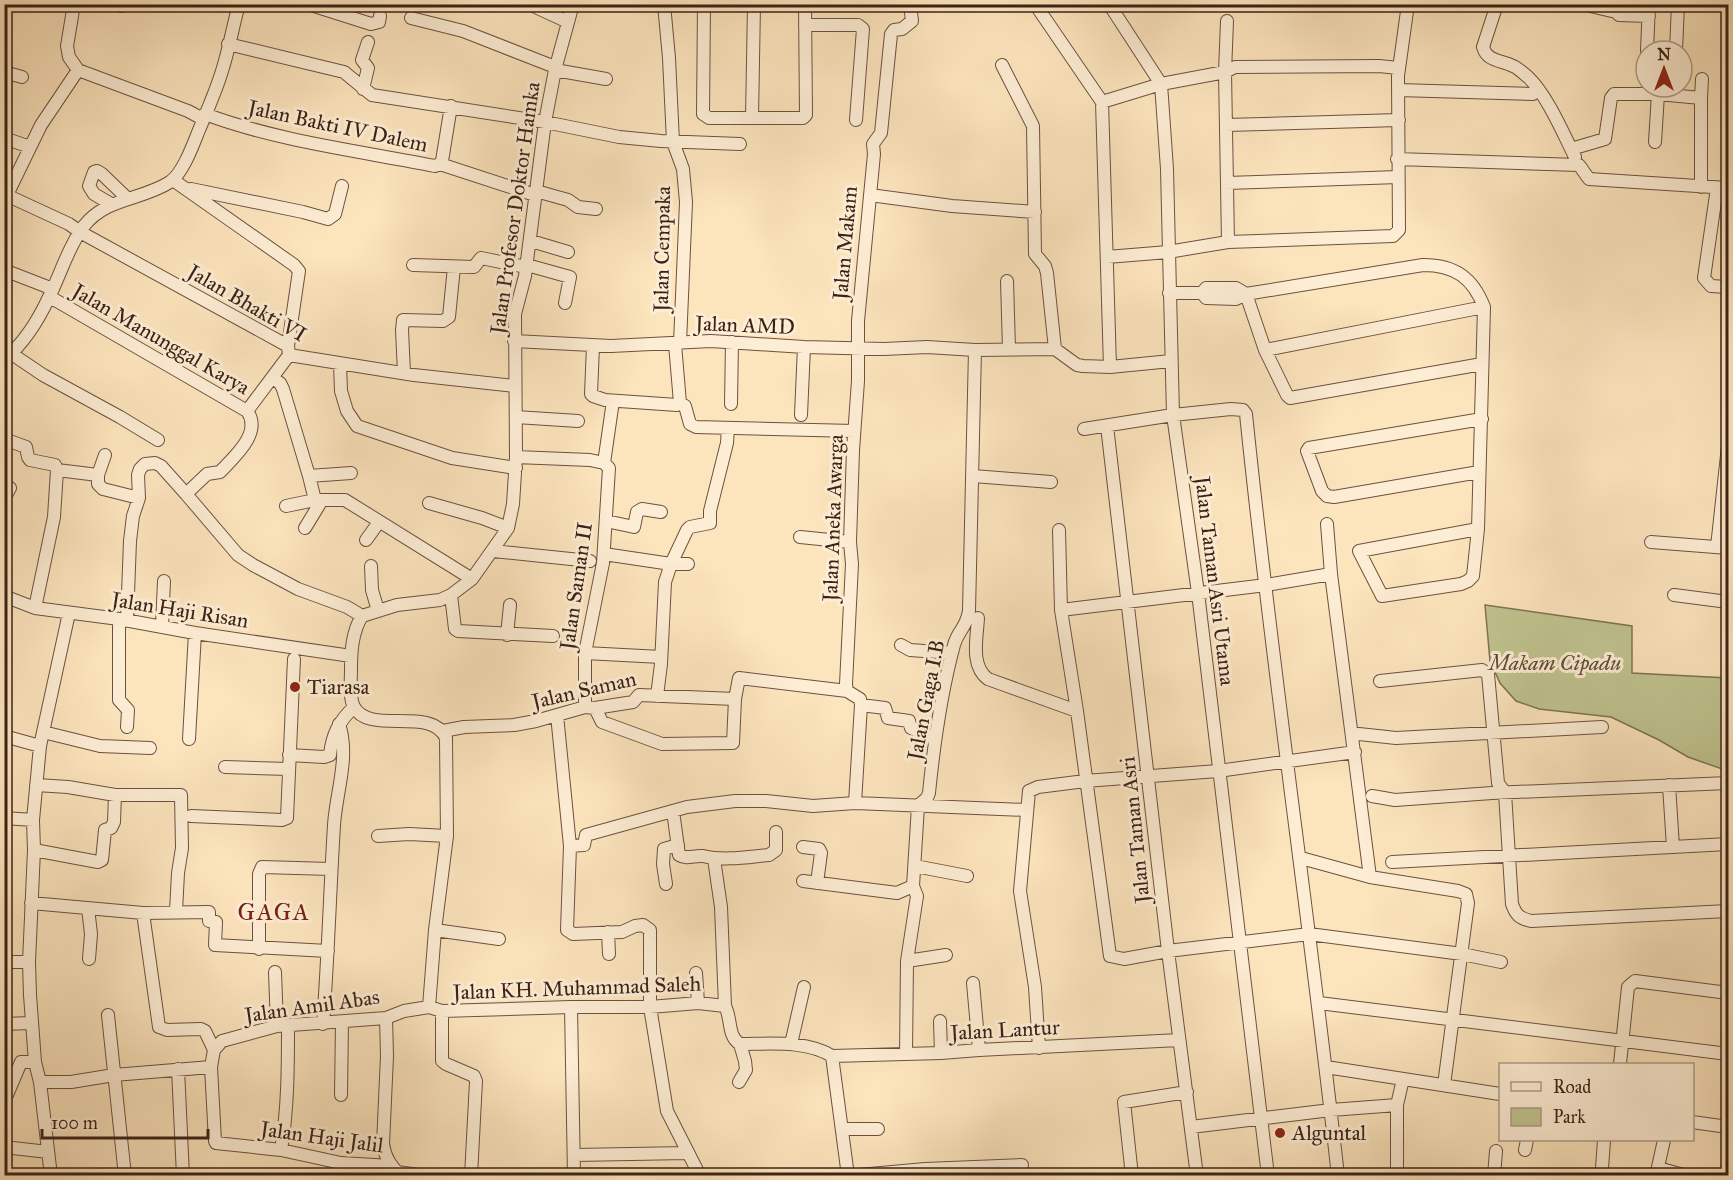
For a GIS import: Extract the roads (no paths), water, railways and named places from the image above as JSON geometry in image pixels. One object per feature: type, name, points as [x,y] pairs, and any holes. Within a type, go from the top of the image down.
[{"type":"street","points":[[6,195],[49,112],[78,70],[69,57],[67,46],[74,4]]},
{"type":"street","points":[[158,440],[7,355],[33,328],[80,232],[99,210],[111,204],[147,194],[173,180],[191,151],[222,70],[239,4]]},
{"type":"street","points":[[308,4],[371,24],[379,22],[380,16]]},
{"type":"street","points":[[529,4],[568,22]]},
{"type":"street","name":"Jalan Profesor Doktor Hamka","points":[[362,616],[398,605],[440,600],[451,595],[472,579],[494,551],[508,528],[513,504],[516,463],[515,314],[531,241],[545,122],[555,69],[573,4]]},
{"type":"street","name":"Jalan Cempaka","points":[[664,4],[673,142],[682,169],[686,202],[678,343],[680,403]]},
{"type":"street","points":[[704,4],[703,114],[709,118],[803,118],[806,115],[805,4]]},
{"type":"street","points":[[752,118],[754,4]]},
{"type":"street","name":"Jalan Makam","points":[[857,347],[874,154],[873,142],[881,133],[891,34],[894,30],[902,29],[912,21],[910,4]]},
{"type":"street","name":"Jalan Taman Asri Utama","points":[[1109,4],[1166,83],[1173,415],[1268,1176]]},
{"type":"street","points":[[1107,257],[1168,256],[1228,242],[1393,236],[1399,230],[1398,68],[1408,4]]},
{"type":"street","points":[[1497,4],[1484,51],[1488,57],[1512,65],[1529,78],[1541,94],[1588,179],[1723,188],[1704,278],[1711,286],[1728,287]]},
{"type":"street","points":[[1582,4],[1616,12],[1619,15],[1649,10],[1648,39]]},
{"type":"street","points":[[1676,39],[1677,4]]},
{"type":"street","points":[[1036,5],[1102,102],[1110,367]]},
{"type":"street","points":[[411,18],[463,31],[555,69],[606,78]]},
{"type":"street","points":[[1227,21],[1225,72],[1228,242]]},
{"type":"street","points":[[805,25],[858,26],[863,29],[856,120]]},
{"type":"street","points":[[363,89],[368,68],[362,60],[368,42]]},
{"type":"street","points":[[228,44],[344,72],[372,95],[451,106],[619,137],[673,142],[740,144]]},
{"type":"street","points":[[1002,65],[1034,126],[1035,254],[1047,273],[1055,349],[1077,365],[1110,367],[1171,361]]},
{"type":"street","points":[[1102,102],[1166,83],[1225,72],[1235,67],[1379,66],[1398,68]]},
{"type":"street","name":"Jalan Bakti IV Dalem","points":[[78,70],[204,117],[269,133],[435,166],[440,165],[442,161],[451,106]]},
{"type":"street","points":[[4,72],[22,77]]},
{"type":"street","points":[[1701,187],[1702,79]]},
{"type":"street","points":[[1398,90],[1533,94]]},
{"type":"street","points":[[1571,149],[1605,139],[1611,98],[1614,94],[1634,94]]},
{"type":"street","points":[[1694,97],[1701,98]]},
{"type":"street","points":[[1655,142],[1658,99]]},
{"type":"street","points":[[1226,125],[1399,120]]},
{"type":"street","points":[[4,138],[30,147]]},
{"type":"street","points":[[1397,159],[1579,165]]},
{"type":"street","points":[[440,165],[568,200],[578,207],[596,209]]},
{"type":"street","points":[[111,204],[94,194],[89,186],[94,172],[98,171],[102,174],[128,199]]},
{"type":"street","points":[[1227,183],[1398,177]]},
{"type":"street","points":[[173,180],[294,265],[299,271],[289,350],[272,378],[247,411]]},
{"type":"street","points":[[187,189],[328,219],[335,214],[342,186]]},
{"type":"street","name":"Jalan Bhakti VI","points":[[6,195],[69,224],[289,350],[340,364],[515,386]]},
{"type":"street","points":[[870,195],[952,206],[1035,212]]},
{"type":"street","points":[[531,241],[568,252]]},
{"type":"street","points":[[413,265],[474,267],[481,258],[527,266],[570,277],[565,303]]},
{"type":"street","points":[[1169,293],[1202,293],[1206,288],[1236,288],[1246,294],[1423,265],[1435,265],[1454,271],[1467,279],[1478,292],[1484,307],[1482,419],[1478,529],[1475,570],[1468,581],[1461,584],[1383,596],[1359,551],[1478,529]]},
{"type":"street","points":[[404,373],[403,320],[443,321],[449,317],[454,267]]},
{"type":"street","name":"Jalan Manunggal Karya","points":[[4,270],[51,293],[247,411],[251,424],[245,444],[220,472],[207,474],[186,494]]},
{"type":"street","points":[[1007,282],[1009,349]]},
{"type":"street","points":[[1246,294],[1265,350],[1290,398],[1482,364]]},
{"type":"street","points":[[1265,350],[1484,307]]},
{"type":"street","name":"Jalan AMD","points":[[514,341],[593,346],[711,341],[804,347],[1055,349]]},
{"type":"street","points":[[731,404],[732,342]]},
{"type":"street","points":[[593,346],[591,393],[597,399],[677,405],[680,403],[685,406],[692,426],[854,431]]},
{"type":"street","points":[[801,415],[804,347]]},
{"type":"street","name":"Jalan Aneka Awarga","points":[[847,691],[852,564],[850,542],[858,381],[857,347]]},
{"type":"street","name":"Jalan Gaga I.B","points":[[906,1054],[907,961],[917,896],[913,886],[918,806],[929,793],[935,739],[952,653],[958,635],[966,626],[968,619],[975,350]]},
{"type":"street","points":[[340,364],[341,392],[347,411],[357,426],[452,458],[516,463],[590,460],[607,467]]},
{"type":"street","points":[[272,378],[280,383],[283,389],[315,500],[319,505],[305,528]]},
{"type":"street","name":"Jalan Saman II","points":[[590,708],[585,653],[599,590],[604,554],[607,467],[613,400]]},
{"type":"street","points":[[1084,429],[1173,415],[1231,409],[1243,410],[1246,414],[1286,761],[1319,1003],[1338,1176]]},
{"type":"street","points":[[516,417],[578,421]]},
{"type":"street","points":[[1479,472],[1334,497],[1327,496],[1322,490],[1307,451],[1309,448],[1482,419]]},
{"type":"street","name":"Jalan Taman Asri","points":[[1107,426],[1168,951],[1197,1176]]},
{"type":"street","points":[[657,696],[664,591],[671,564],[687,530],[690,527],[710,524],[710,510],[727,443],[728,428]]},
{"type":"street","points":[[4,439],[26,447],[30,460],[55,465],[57,470],[54,517],[34,608]]},
{"type":"street","points":[[1651,542],[1723,548],[1728,446]]},
{"type":"street","points":[[105,455],[98,475],[98,484],[103,489],[139,498]]},
{"type":"street","points":[[127,727],[128,710],[119,700],[130,541],[133,516],[139,498],[138,475],[145,464],[155,463],[186,494],[238,555],[298,589],[347,607],[362,616],[356,631],[351,656],[354,707],[364,716],[377,720],[414,721],[430,724],[443,731],[447,745],[447,836],[435,930],[429,1007]]},
{"type":"street","points":[[57,470],[98,475]]},
{"type":"street","points":[[309,476],[351,473]]},
{"type":"street","points":[[973,476],[1051,482]]},
{"type":"street","points":[[286,506],[315,500],[345,500],[472,579]]},
{"type":"street","points":[[429,504],[482,518],[508,528]]},
{"type":"street","points":[[606,521],[634,527],[637,512],[642,509],[662,512]]},
{"type":"street","points":[[366,540],[379,522]]},
{"type":"street","points":[[1327,524],[1331,574],[1370,876]]},
{"type":"street","points":[[1059,530],[1061,610],[1110,956],[1124,959],[1168,951],[1309,934],[1462,954],[1501,962]]},
{"type":"street","points":[[800,537],[850,542]]},
{"type":"street","points":[[494,551],[590,561]]},
{"type":"street","points":[[604,554],[671,564],[688,564]]},
{"type":"street","points":[[371,566],[371,582],[378,611]]},
{"type":"street","points":[[1061,610],[1266,585],[1331,574]]},
{"type":"street","points":[[162,627],[164,582]]},
{"type":"street","points":[[451,595],[455,629],[458,631],[553,636]]},
{"type":"street","points":[[1674,595],[1728,602]]},
{"type":"street","name":"Jalan Haji Risan","points":[[4,596],[34,608],[351,656]]},
{"type":"street","points":[[507,635],[510,605]]},
{"type":"street","points":[[51,1176],[31,1023],[29,962],[34,850],[33,820],[42,732],[69,613]]},
{"type":"street","points":[[978,618],[977,664],[982,675],[1035,698],[1077,711]]},
{"type":"street","points":[[189,739],[195,633]]},
{"type":"street","points":[[901,645],[910,650],[952,653]]},
{"type":"street","points":[[585,653],[661,657]]},
{"type":"street","points":[[191,816],[282,820],[286,818],[294,659]]},
{"type":"street","points":[[1380,681],[1482,670],[1488,674],[1498,783],[1505,793],[1512,904],[1516,915],[1521,919],[1531,921],[1728,911]]},
{"type":"street","points":[[590,708],[602,722],[660,744],[733,743],[735,699],[739,678],[847,691],[860,699],[861,705],[855,803]]},
{"type":"street","name":"Jalan Saman","points":[[443,731],[464,727],[514,725],[590,708],[633,702],[639,695],[735,699]]},
{"type":"street","points":[[861,705],[885,708],[888,718],[909,721],[911,728],[935,739]]},
{"type":"street","points":[[289,755],[324,758],[330,755],[332,738],[342,718],[354,707]]},
{"type":"street","points":[[557,715],[570,846],[567,930],[573,934],[622,932],[635,926],[647,927],[651,934],[650,1007],[667,1110],[700,1176]]},
{"type":"street","points":[[323,1024],[334,822],[344,750],[339,724]]},
{"type":"street","points":[[1359,734],[1396,738],[1493,731],[1602,727]]},
{"type":"street","points":[[42,732],[100,746],[150,748]]},
{"type":"street","points":[[4,736],[40,746]]},
{"type":"street","points":[[1039,1048],[1035,987],[1020,891],[1028,794],[1032,788],[1218,771],[1355,752]]},
{"type":"street","points":[[225,766],[288,770]]},
{"type":"street","points":[[1372,796],[1395,800],[1728,783]]},
{"type":"street","points":[[36,785],[68,787],[115,795],[181,795],[182,848],[176,911]]},
{"type":"street","points":[[1669,785],[1673,847]]},
{"type":"street","points":[[34,850],[98,862],[102,860],[105,830],[111,828],[114,822],[115,795]]},
{"type":"street","points":[[570,846],[585,844],[586,835],[687,807],[735,801],[766,801],[813,806],[855,803],[1027,810]]},
{"type":"street","points":[[673,811],[681,857],[702,856],[714,859],[773,853],[776,850],[776,832]]},
{"type":"street","points":[[4,818],[33,820]]},
{"type":"street","points":[[378,836],[409,834],[447,836]]},
{"type":"street","points":[[1392,862],[1728,844]]},
{"type":"street","points":[[666,884],[663,864],[664,849],[678,845]]},
{"type":"street","points":[[803,847],[819,849],[821,853],[817,883]]},
{"type":"street","points":[[1300,858],[1370,876],[1466,894],[1468,903],[1451,1018],[1444,1085]]},
{"type":"street","points":[[714,859],[721,907],[725,1006],[729,1012],[731,1034],[740,1044],[790,1044],[824,1051],[832,1056],[848,1176],[1016,1169]]},
{"type":"street","points":[[915,866],[967,876]]},
{"type":"street","points":[[259,949],[259,874],[262,867],[332,870]]},
{"type":"street","points":[[803,881],[897,893],[913,886]]},
{"type":"street","points":[[31,903],[143,913],[209,912],[209,921],[216,922],[215,945],[328,951]]},
{"type":"street","points":[[88,909],[91,934],[89,959]]},
{"type":"street","points":[[40,1082],[71,1082],[114,1075],[211,1067],[214,1050],[205,1031],[201,1029],[167,1030],[159,1027],[143,913]]},
{"type":"street","points":[[435,930],[499,939]]},
{"type":"street","points":[[608,932],[609,954]]},
{"type":"street","points":[[907,961],[946,956]]},
{"type":"street","points":[[4,962],[29,962]]},
{"type":"street","points":[[275,972],[283,1026],[287,1094],[281,1150]]},
{"type":"street","points":[[696,973],[698,1003]]},
{"type":"street","points":[[1620,1063],[1629,987],[1635,981],[1728,993]]},
{"type":"street","points":[[973,983],[979,1050]]},
{"type":"street","points":[[790,1044],[804,987]]},
{"type":"street","name":"Jalan KH. Muhammad Saleh","points":[[429,1007],[442,1011],[650,1007],[698,1003],[725,1006]]},
{"type":"street","points":[[1319,1003],[1728,1054]]},
{"type":"street","name":"Jalan Amil Abas","points":[[214,1050],[222,1041],[283,1026],[386,1018],[404,1011],[429,1007]]},
{"type":"street","points":[[571,1007],[574,1176]]},
{"type":"street","points":[[442,1011],[442,1061],[474,1076],[476,1081],[471,1176]]},
{"type":"street","points":[[108,1015],[125,1176]]},
{"type":"street","points":[[386,1018],[383,1144],[385,1155],[396,1171]]},
{"type":"street","points":[[341,1095],[342,1022]]},
{"type":"street","points":[[940,1022],[941,1053]]},
{"type":"street","points":[[4,1024],[31,1023]]},
{"type":"street","name":"Jalan Lantur","points":[[832,1056],[941,1053],[1179,1040]]},
{"type":"street","points":[[739,1082],[746,1070],[746,1061],[740,1044]]},
{"type":"street","points":[[5,1096],[21,1062],[35,1062]]},
{"type":"street","points":[[1326,1066],[1499,1094]]},
{"type":"street","name":"Jalan Haji Jalil","points":[[211,1067],[214,1141],[219,1144],[281,1150],[337,1162],[426,1176]]},
{"type":"street","points":[[178,1069],[183,1176]]},
{"type":"street","points":[[1397,1176],[1397,1105],[1403,1078]]},
{"type":"street","points":[[1132,1176],[1124,1102],[1187,1092]]},
{"type":"street","points":[[1191,1127],[1331,1110],[1397,1105]]},
{"type":"street","points":[[1694,1122],[1728,1127]]},
{"type":"street","points":[[843,1129],[878,1129]]},
{"type":"street","points":[[1602,1168],[1604,1141]]},
{"type":"street","points":[[1664,1141],[1657,1172],[1687,1176]]},
{"type":"street","points":[[4,1147],[48,1152]]},
{"type":"street","points":[[1494,1176],[1496,1151]]},
{"type":"street","points":[[574,1155],[687,1153]]},
{"type":"street","points":[[335,1176],[337,1162]]},
{"type":"place","name":"Tiarasa","points":[[295,687]]},
{"type":"place","name":"Alguntal","points":[[1280,1133]]},
{"type":"district","name":"GAGA","points":[[274,912]]},
{"type":"park label","name":"Makam Cipadu","points":[[1555,663]]}]
